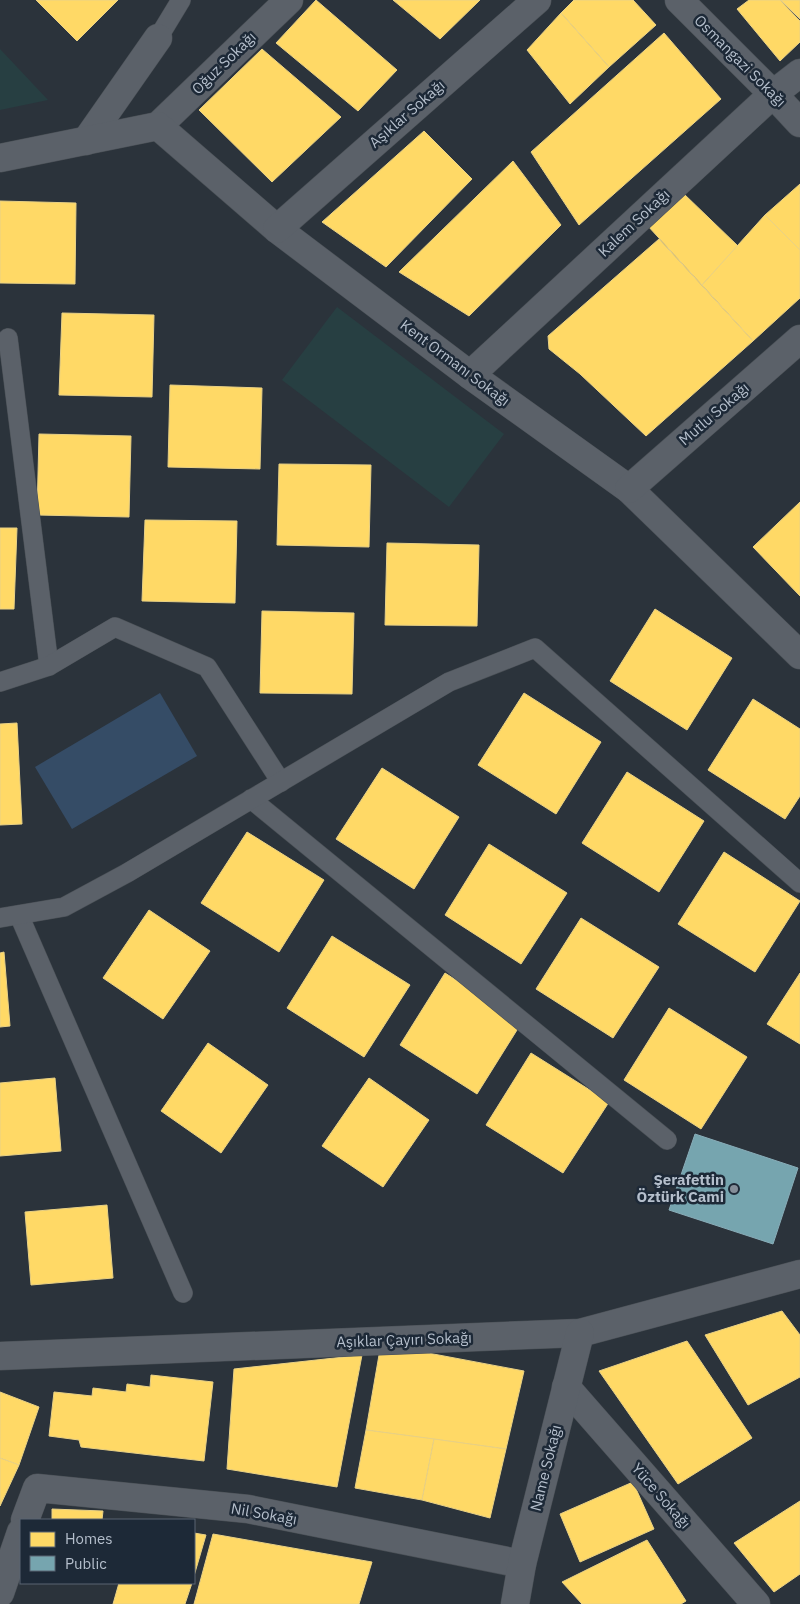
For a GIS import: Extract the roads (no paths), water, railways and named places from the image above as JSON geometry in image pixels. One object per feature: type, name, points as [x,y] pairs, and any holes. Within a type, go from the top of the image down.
[{"type":"street","name":"Oğuz Sokağı","points":[[158,126],[289,0]]},
{"type":"street","name":"Aşıklar Sokağı","points":[[277,228],[536,0]]},
{"type":"street","name":"Osmangazi Sokağı","points":[[679,0],[774,94],[800,123]]},
{"type":"street","points":[[86,141],[158,38]]},
{"type":"street","name":"Kalem Sokağı","points":[[470,375],[774,94],[800,73]]},
{"type":"street","points":[[0,158],[158,126]]},
{"type":"street","name":"Kent Ormanı Sokağı","points":[[158,126],[277,228],[470,375],[629,490],[800,655]]},
{"type":"street","name":"Mutlu Sokağı","points":[[629,490],[800,338]]},
{"type":"street","name":"Aşıklar Çayırı Sokağı","points":[[0,1356],[580,1333],[796,1283]]},
{"type":"street","name":"Name Sokağı","points":[[515,1604],[522,1564],[580,1333]]},
{"type":"street","name":"Yüce Sokağı","points":[[566,1387],[756,1604]]},
{"type":"street","name":"Nil Sokağı","points":[[25,1519],[37,1488],[248,1509],[522,1564]]},
{"type":"street","points":[[0,1593],[20,1535]]},
{"type":"lane","points":[[158,38],[182,0]]},
{"type":"lane","points":[[8,338],[49,666]]},
{"type":"lane","points":[[0,682],[49,666],[115,627],[207,667],[281,782]]},
{"type":"lane","points":[[0,918],[64,907],[127,873],[449,682],[535,648],[800,883]]},
{"type":"lane","points":[[251,799],[667,1140]]},
{"type":"lane","points":[[19,915],[183,1293]]},
{"type":"water","points":[[160,693],[197,756],[72,829],[35,767]]},
{"type":"place","name":"Şerafettin Öztürk Cami","points":[[734,1189]]}]
